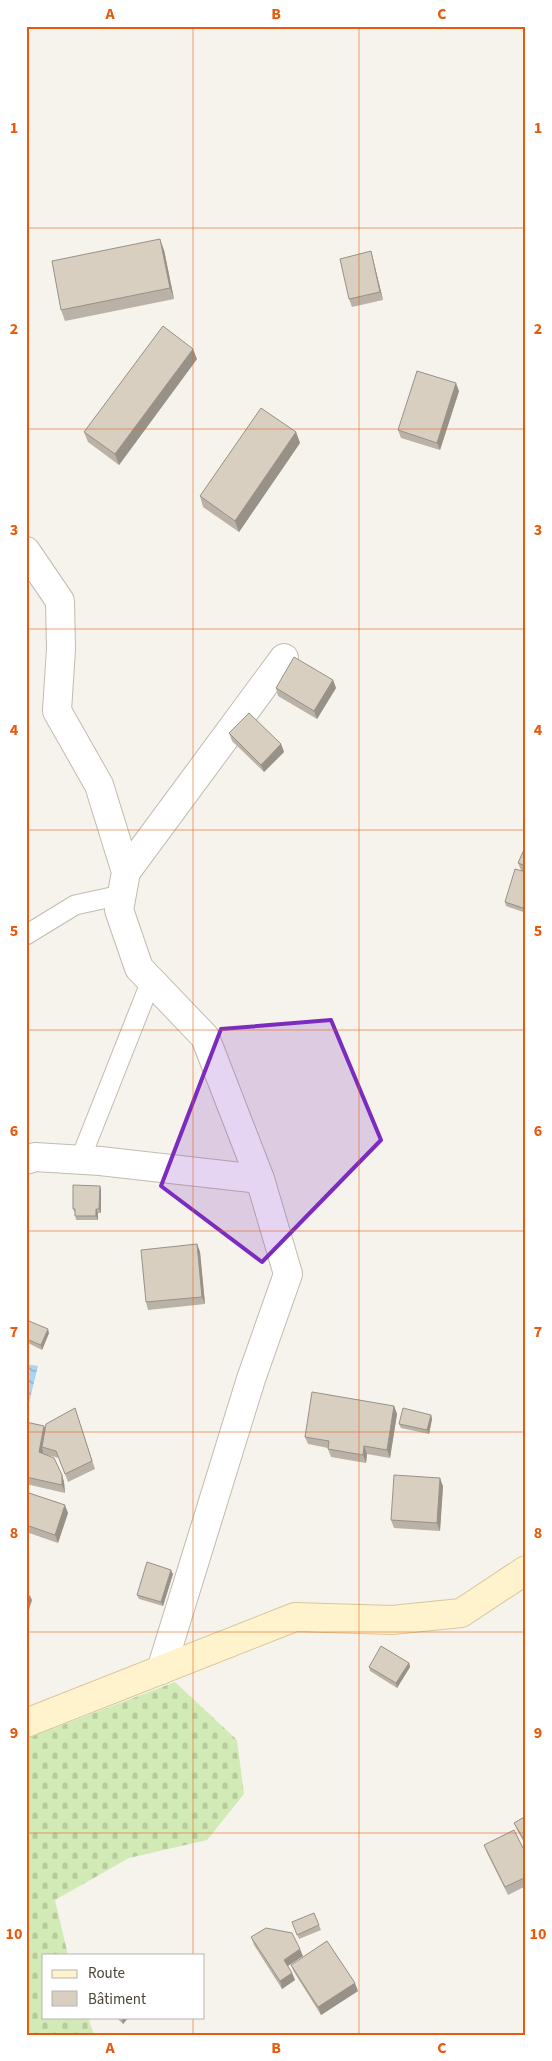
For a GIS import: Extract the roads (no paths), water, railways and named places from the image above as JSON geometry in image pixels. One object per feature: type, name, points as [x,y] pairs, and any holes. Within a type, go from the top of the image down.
[{"type":"street","points":[[26,552],[60,601],[61,649],[57,711],[98,785],[123,884],[119,910],[139,968],[204,1037],[260,1179],[288,1274],[251,1378],[161,1670]]},
{"type":"street","points":[[123,884],[284,658]]},
{"type":"street","points":[[26,1160],[35,1157],[80,1160],[260,1179]]},
{"type":"street","points":[[26,1723],[295,1617],[392,1620],[461,1614],[526,1570]]},
{"type":"lane","points":[[26,935],[75,905],[123,884]]},
{"type":"lane","points":[[80,1160],[151,981]]},
{"type":"water","points":[[26,1364],[38,1366],[26,1415]]}]
